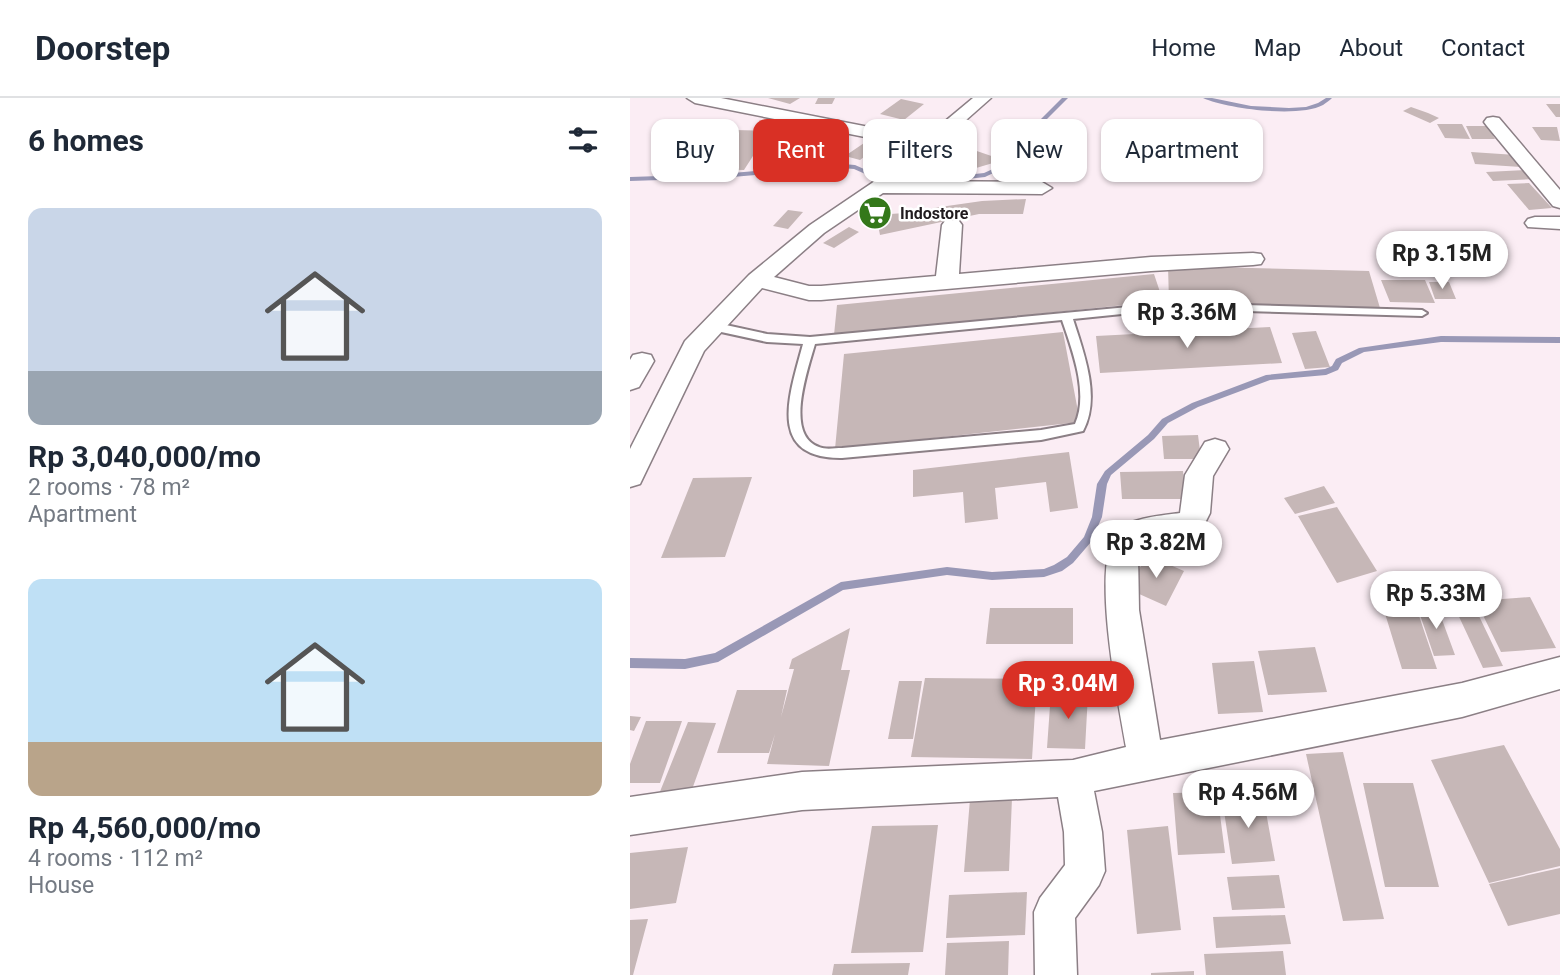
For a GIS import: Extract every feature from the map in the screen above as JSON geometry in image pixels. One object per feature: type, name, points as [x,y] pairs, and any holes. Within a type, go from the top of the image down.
[{"type":"street","points":[[695,98],[863,131]]},
{"type":"street","points":[[789,117],[804,98]]},
{"type":"street","points":[[958,119],[984,98]]},
{"type":"street","points":[[1493,122],[1560,202]]},
{"type":"street","points":[[631,471],[694,348],[712,326],[757,280],[817,229],[885,182]]},
{"type":"street","points":[[908,182],[1042,188]]},
{"type":"street","points":[[1535,223],[1560,223]]},
{"type":"street","points":[[947,281],[952,225]]},
{"type":"street","points":[[757,280],[808,293],[1151,264],[1253,259]]},
{"type":"street","points":[[1146,761],[1125,641],[1122,554],[1127,540],[1136,533],[1190,524],[1195,513],[1199,475],[1215,449]]},
{"type":"street","points":[[630,816],[802,791],[1073,778],[1146,761],[1462,700],[1560,673]]},
{"type":"street","points":[[1056,975],[1054,912],[1085,871],[1083,832],[1073,778]]},
{"type":"lane","points":[[712,326],[767,338],[810,341],[1171,306],[1422,313]]},
{"type":"lane","points":[[810,341],[792,418],[799,439],[818,453],[887,450],[1041,435],[1079,428],[1086,412],[1082,370],[1067,318]]},
{"type":"building","points":[[768,98],[800,98],[790,104]]},
{"type":"building","points":[[818,98],[835,98],[832,104],[815,104]]},
{"type":"building","points":[[901,99],[924,104],[905,119],[880,114]]},
{"type":"building","points":[[1546,104],[1560,104],[1560,117],[1556,117]]},
{"type":"building","points":[[1411,107],[1439,118],[1430,123],[1403,111]]},
{"type":"building","points":[[1437,124],[1462,124],[1470,139],[1445,138]]},
{"type":"building","points":[[1466,126],[1488,126],[1495,139],[1472,139]]},
{"type":"building","points":[[1532,127],[1557,127],[1560,141],[1541,140]]},
{"type":"building","points":[[739,130],[753,131],[753,156],[744,170],[739,170]]},
{"type":"building","points":[[863,144],[863,158],[860,160],[849,157],[849,153]]},
{"type":"building","points":[[977,151],[991,156],[991,164],[977,168]]},
{"type":"building","points":[[1471,152],[1516,155],[1521,167],[1475,164]]},
{"type":"building","points":[[1528,170],[1536,179],[1493,181],[1486,172]]},
{"type":"building","points":[[1529,183],[1552,208],[1529,210],[1507,184]]},
{"type":"building","points":[[1026,199],[1023,214],[979,214],[880,235],[876,215],[934,211],[933,208],[982,201]]},
{"type":"building","points":[[788,210],[803,212],[788,229],[773,226]]},
{"type":"building","points":[[849,227],[859,232],[834,248],[823,243]]},
{"type":"building","points":[[1168,266],[1369,271],[1380,308],[1169,302]]},
{"type":"building","points":[[1154,274],[1163,301],[834,335],[837,305]]},
{"type":"building","points":[[1381,280],[1425,280],[1435,303],[1390,302]]},
{"type":"building","points":[[1429,282],[1449,282],[1456,299],[1435,299]]},
{"type":"building","points":[[1270,327],[1282,363],[1100,373],[1096,336]]},
{"type":"building","points":[[1316,331],[1330,367],[1305,369],[1292,333]]},
{"type":"building","points":[[1063,332],[1080,422],[835,449],[844,354]]},
{"type":"building","points":[[1198,435],[1201,459],[1164,459],[1162,436]]},
{"type":"building","points":[[1069,452],[1078,508],[1050,512],[1046,482],[995,488],[998,519],[965,523],[963,492],[913,497],[913,470]]},
{"type":"building","points":[[1183,471],[1186,499],[1122,499],[1120,472]]},
{"type":"building","points":[[752,477],[725,557],[661,558],[693,478]]},
{"type":"building","points":[[1324,486],[1335,503],[1295,514],[1284,498]]},
{"type":"building","points":[[1337,507],[1377,571],[1337,583],[1298,516]]},
{"type":"building","points":[[1147,555],[1184,571],[1166,606],[1128,589]]},
{"type":"building","points":[[1466,589],[1503,666],[1483,668],[1447,591]]},
{"type":"building","points":[[1530,597],[1556,648],[1501,652],[1476,601]]},
{"type":"building","points":[[1417,606],[1437,606],[1455,655],[1434,656]]},
{"type":"building","points":[[1383,607],[1416,607],[1437,669],[1402,669]]},
{"type":"building","points":[[990,608],[1073,608],[1073,644],[986,644]]},
{"type":"building","points":[[850,628],[841,670],[850,670],[829,766],[767,764],[775,734],[769,753],[717,753],[737,690],[787,690],[781,717],[794,669],[789,669],[792,659]]},
{"type":"building","points":[[1315,647],[1327,692],[1268,695],[1258,651]]},
{"type":"building","points":[[1254,661],[1263,712],[1218,714],[1212,663]]},
{"type":"building","points":[[1041,667],[1099,669],[1099,692],[1038,691]]},
{"type":"building","points":[[925,678],[1037,679],[1032,759],[911,757]]},
{"type":"building","points":[[899,681],[922,681],[913,739],[888,739]]},
{"type":"building","points":[[1051,692],[1088,694],[1085,749],[1047,748]]},
{"type":"building","points":[[630,716],[641,717],[634,731],[630,730]]},
{"type":"building","points":[[646,721],[682,721],[660,783],[630,783],[630,764]]},
{"type":"building","points":[[688,722],[716,723],[690,795],[659,794]]},
{"type":"building","points":[[1504,745],[1560,849],[1560,866],[1489,883],[1431,760]]},
{"type":"building","points":[[1343,752],[1384,919],[1343,921],[1306,754]]},
{"type":"building","points":[[1363,783],[1413,783],[1439,887],[1385,887]]},
{"type":"building","points":[[1217,792],[1225,853],[1178,855],[1173,793]]},
{"type":"building","points":[[1263,796],[1275,861],[1232,864],[1222,798]]},
{"type":"building","points":[[1012,798],[1009,871],[964,872],[970,799]]},
{"type":"building","points":[[938,825],[923,952],[851,953],[872,826]]},
{"type":"building","points":[[1168,826],[1181,930],[1137,934],[1127,830]]},
{"type":"building","points":[[688,847],[676,903],[630,909],[630,853]]},
{"type":"building","points":[[1560,868],[1560,914],[1508,926],[1489,884]]},
{"type":"building","points":[[1279,875],[1285,908],[1232,910],[1227,877]]},
{"type":"building","points":[[1027,892],[1025,935],[946,938],[949,895]]},
{"type":"building","points":[[1285,915],[1291,944],[1216,948],[1213,917]]},
{"type":"building","points":[[648,919],[633,975],[630,975],[630,920]]},
{"type":"building","points":[[1009,941],[1008,975],[945,975],[947,943]]},
{"type":"building","points":[[1283,951],[1286,975],[1206,975],[1204,954]]},
{"type":"building","points":[[910,963],[908,975],[832,975],[834,964]]},
{"type":"building","points":[[1194,971],[1194,975],[1151,975],[1151,973]]},
{"type":"waterway","points":[[630,179],[721,176],[780,171],[818,164],[855,167],[872,175],[922,182],[985,175],[1006,165],[1038,125],[1065,98]]},
{"type":"waterway","points":[[1206,98],[1251,107],[1289,110],[1320,105],[1329,98]]},
{"type":"waterway","points":[[630,663],[685,664],[718,657],[841,586],[947,571],[992,576],[1044,573],[1058,568],[1070,560],[1088,539],[1097,517],[1102,484],[1108,473],[1151,437],[1165,421],[1195,405],[1269,377],[1326,372],[1335,368],[1339,361],[1362,350],[1441,339],[1560,340]]},
{"type":"place","name":"Indostore","points":[[875,213]]}]
